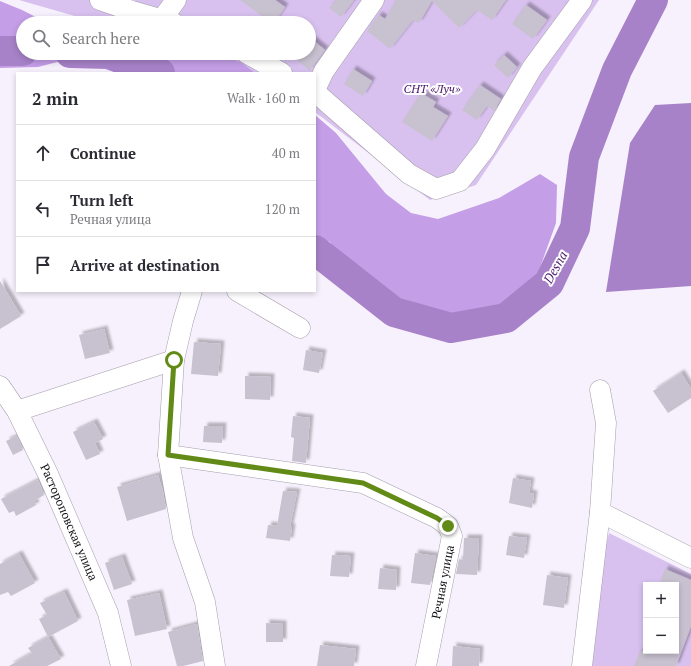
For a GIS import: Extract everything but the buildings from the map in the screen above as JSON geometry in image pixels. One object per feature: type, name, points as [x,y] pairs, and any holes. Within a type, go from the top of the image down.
[{"type":"street","points":[[100,0],[150,16]]},
{"type":"street","points":[[170,16],[176,0]]},
{"type":"street","points":[[316,89],[324,71],[374,0]]},
{"type":"street","points":[[316,92],[409,174],[436,189],[460,181],[485,149],[532,68],[582,0]]},
{"type":"street","points":[[259,60],[280,72]]},
{"type":"street","points":[[192,292],[174,360],[168,455],[183,538],[205,602],[215,666]]},
{"type":"street","points":[[239,292],[300,328]]},
{"type":"street","points":[[17,411],[174,360]]},
{"type":"street","name":"Растороповская улица","points":[[0,386],[17,411],[48,474],[108,613],[121,666]]},
{"type":"street","points":[[582,666],[600,512],[606,423],[600,390]]},
{"type":"street","name":"Речная улица","points":[[168,455],[363,483],[437,518],[448,526],[452,536],[426,666]]},
{"type":"street","points":[[600,512],[691,558]]},
{"type":"green space","name":"СНТ «Луч»","points":[[19,0],[599,0],[476,185],[430,200],[316,113],[316,72],[236,72],[210,60],[316,60],[316,16],[75,16]]},
{"type":"green space","points":[[609,533],[691,574],[691,666],[574,666]]},
{"type":"shaded area","points":[[0,1],[34,16],[16,16],[16,60],[65,60],[38,67],[0,68]]},
{"type":"shaded area","points":[[138,60],[235,60],[242,63],[254,72],[175,72]]},
{"type":"shaded area","points":[[691,103],[691,286],[606,292],[630,143],[655,105]]},
{"type":"shaded area","points":[[316,116],[336,133],[386,194],[411,213],[438,219],[499,198],[540,174],[557,185],[556,223],[537,276],[506,309],[450,321],[395,309],[348,283],[332,267],[337,255],[330,242],[316,236]]},
{"type":"waterway","name":"Desna","points":[[316,251],[394,312],[451,328],[506,318],[549,283],[575,228],[584,157],[617,70],[653,0]]},
{"type":"waterway","name":"Desna","points":[[0,51],[16,51]]},
{"type":"waterway","name":"Desna","points":[[124,60],[157,72]]},
{"type":"route","points":[[174,360],[168,455],[363,483],[437,518],[448,526]]}]
